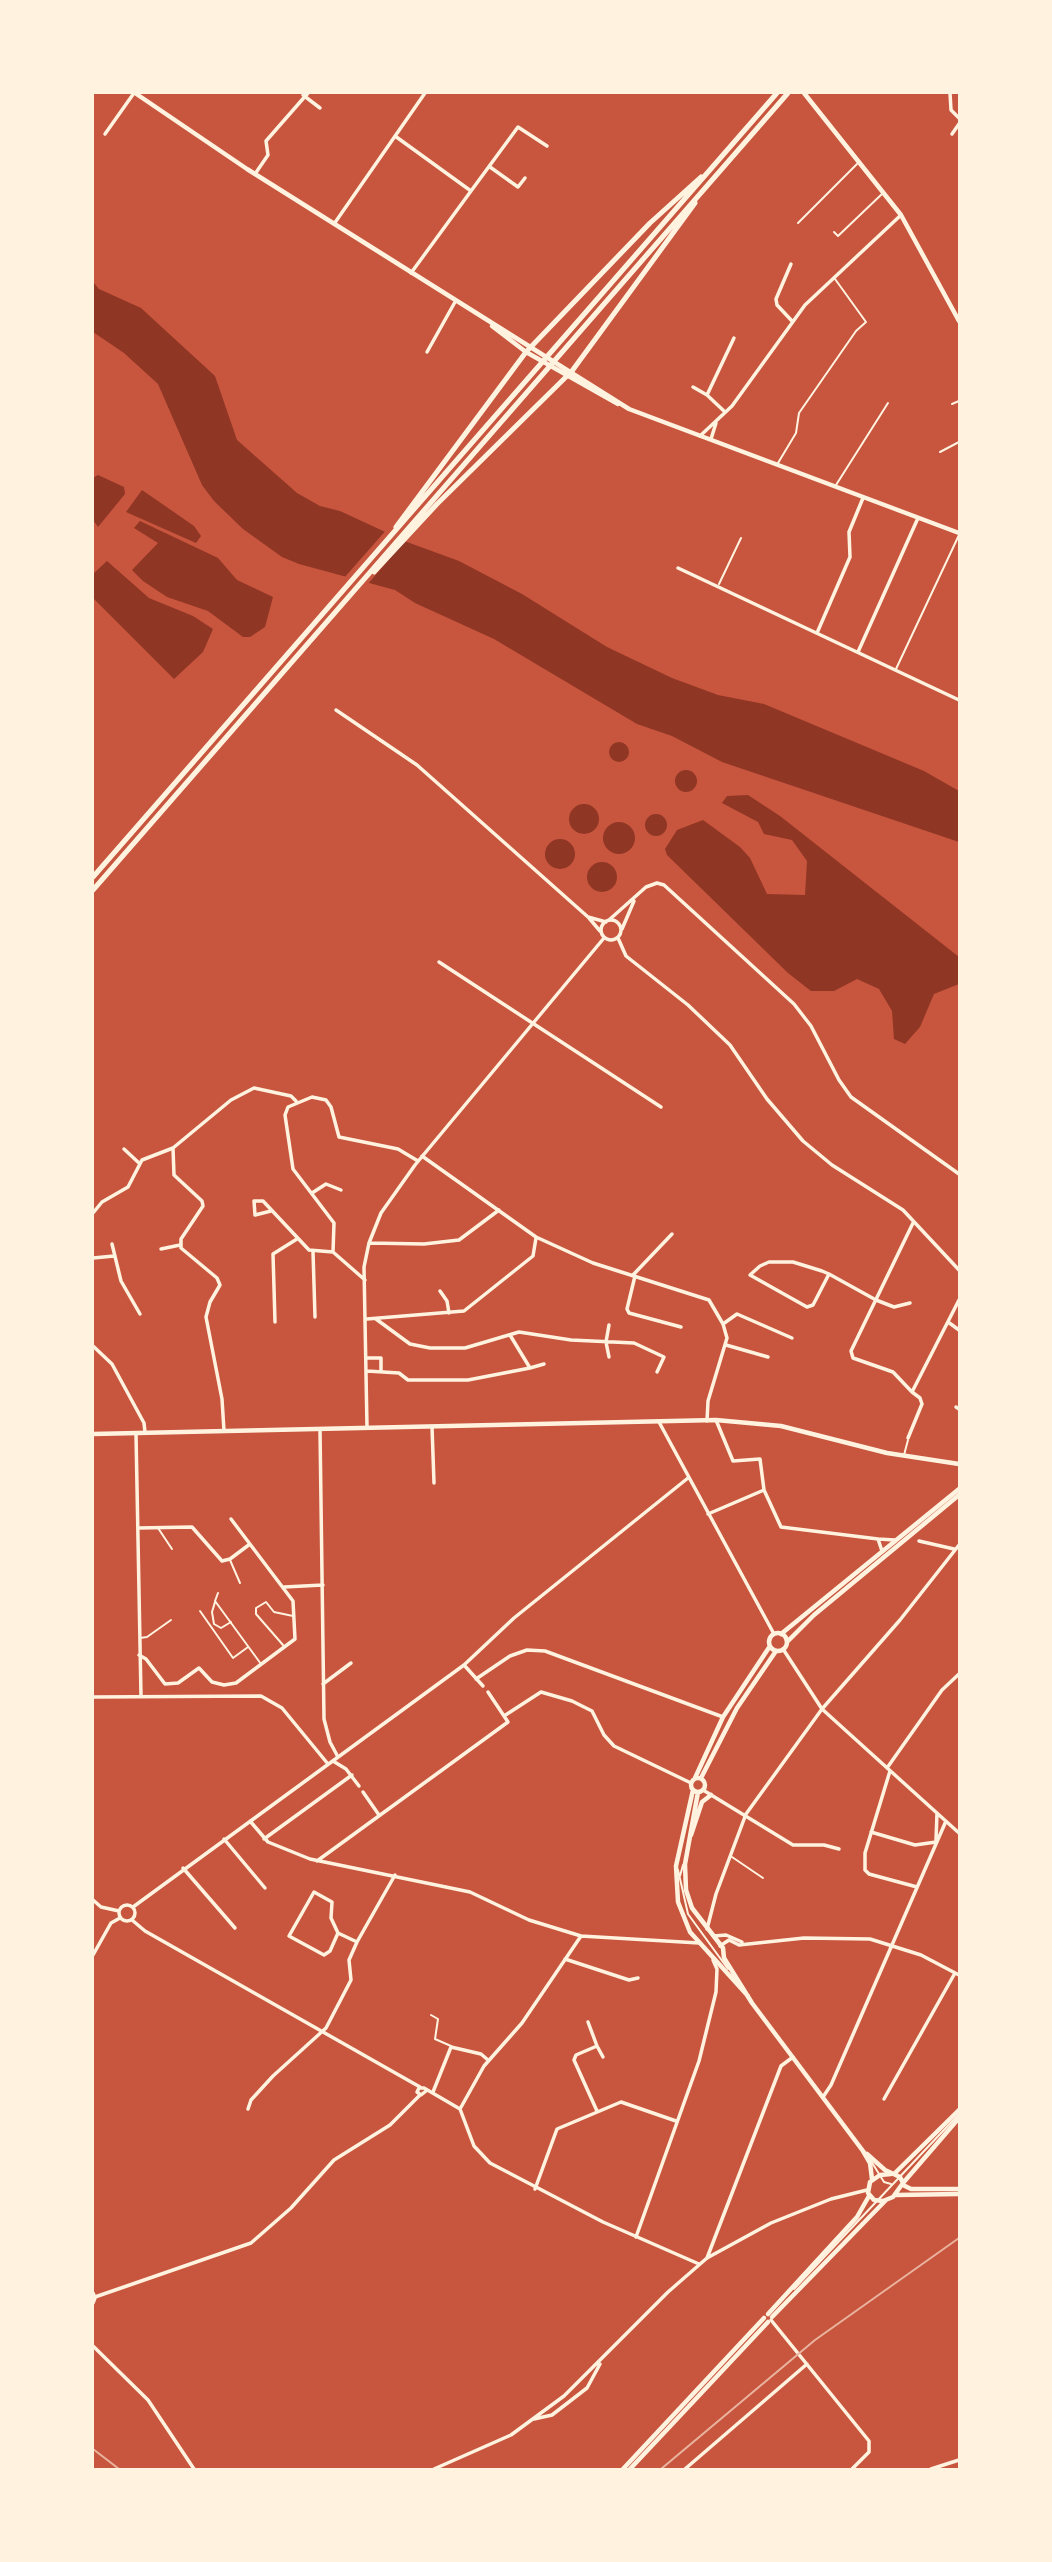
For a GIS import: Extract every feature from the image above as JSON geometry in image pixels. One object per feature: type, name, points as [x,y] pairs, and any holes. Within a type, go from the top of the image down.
[{"type":"highway","points":[[401,521],[777,93]]},
{"type":"highway","points":[[93,890],[788,93]]},
{"type":"highway","points":[[93,877],[393,533],[526,352],[694,180],[704,175]]},
{"type":"highway","points":[[414,525],[569,373],[716,175]]},
{"type":"main road","points":[[135,93],[255,174],[455,302],[533,346],[569,373]]},
{"type":"main road","points":[[804,93],[901,215],[959,319]]},
{"type":"main road","points":[[481,318],[526,352],[569,373],[629,409],[959,534]]},
{"type":"main road","points":[[93,1434],[716,1420],[781,1426],[904,1457],[959,1464]]},
{"type":"main road","points":[[750,1998],[725,1972],[719,1959],[720,1946],[694,1918],[686,1890],[685,1860],[698,1790],[696,1780],[723,1717],[770,1646],[774,1634],[781,1634],[959,1489]]},
{"type":"main road","points":[[696,1780],[737,1708],[776,1651],[783,1649],[814,1615],[959,1495]]},
{"type":"main road","points":[[781,1634],[787,1642]]},
{"type":"main road","points":[[770,1646],[776,1651]]},
{"type":"main road","points":[[696,1780],[705,1783],[698,1790],[677,1858],[676,1891],[687,1926],[699,1943],[719,1959],[745,1990],[870,2163],[872,2179],[869,2193],[857,2217],[786,2299]]},
{"type":"main road","points":[[690,1835],[702,1802],[711,1796]]},
{"type":"main road","points":[[687,1926],[694,1918]]},
{"type":"main road","points":[[872,2179],[880,2175],[895,2175],[959,2114]]},
{"type":"main road","points":[[895,2196],[959,2114]]},
{"type":"main road","points":[[863,2151],[911,2189],[959,2192]]},
{"type":"main road","points":[[869,2193],[877,2201],[895,2196],[959,2192]]},
{"type":"main road","points":[[623,2469],[685,2402],[886,2200]]},
{"type":"main road","points":[[630,2469],[768,2318]]},
{"type":"street","points":[[105,134],[135,93]]},
{"type":"street","points":[[334,224],[425,93]]},
{"type":"street","points":[[950,93],[951,110],[959,118]]},
{"type":"street","points":[[255,174],[268,155],[266,141],[306,94],[320,108]]},
{"type":"street","points":[[952,134],[959,124]]},
{"type":"street","points":[[411,273],[518,127],[547,146]]},
{"type":"street","points":[[395,136],[471,191]]},
{"type":"street","points":[[490,167],[518,187],[525,178]]},
{"type":"street","points":[[700,436],[725,412],[792,321],[901,215]]},
{"type":"street","points":[[791,264],[776,305],[792,321]]},
{"type":"street","points":[[427,352],[455,302]]},
{"type":"street","points":[[707,395],[734,338]]},
{"type":"street","points":[[693,387],[707,395],[725,412]]},
{"type":"street","points":[[711,441],[717,422]]},
{"type":"street","points":[[817,634],[850,557],[849,532],[863,498]]},
{"type":"street","points":[[858,652],[918,518]]},
{"type":"street","points":[[678,568],[959,700]]},
{"type":"street","points":[[336,710],[417,765],[588,917],[604,938]]},
{"type":"street","points":[[601,932],[607,921],[654,884],[661,883],[669,888],[794,1004],[811,1026],[838,1080],[851,1097],[959,1174]]},
{"type":"street","points":[[635,899],[618,938],[626,956],[688,1005],[730,1045],[767,1099],[803,1141],[832,1165],[903,1210],[959,1270]]},
{"type":"street","points":[[588,917],[617,922],[621,930]]},
{"type":"street","points":[[367,1429],[365,1280],[369,1244],[381,1213],[422,1156],[604,938],[618,938]]},
{"type":"street","points":[[439,962],[661,1107]]},
{"type":"street","points":[[93,1213],[102,1202],[123,1191],[131,1183],[139,1163],[145,1157],[173,1148],[231,1100],[254,1088],[263,1087],[291,1096],[296,1101]]},
{"type":"street","points":[[333,1252],[334,1223],[293,1169],[285,1115],[288,1107],[296,1101],[312,1097],[326,1100],[339,1137],[397,1149],[418,1161]]},
{"type":"street","points":[[173,1148],[174,1175],[182,1186],[200,1199],[203,1206],[180,1245]]},
{"type":"street","points":[[124,1149],[139,1163]]},
{"type":"street","points":[[422,1156],[536,1237],[593,1263],[698,1294],[709,1300],[727,1334],[708,1401],[707,1421]]},
{"type":"street","points":[[312,1193],[326,1184],[341,1190]]},
{"type":"street","points":[[271,1210],[255,1215],[254,1201],[263,1201],[297,1239],[313,1252],[333,1252],[365,1280]]},
{"type":"street","points":[[369,1244],[424,1244],[459,1240],[499,1210]]},
{"type":"street","points":[[908,1438],[922,1404],[920,1398],[893,1372],[853,1358],[851,1351],[913,1223]]},
{"type":"street","points":[[672,1234],[634,1276],[627,1309],[629,1313],[681,1327]]},
{"type":"street","points":[[366,1319],[464,1311],[533,1256],[536,1237]]},
{"type":"street","points":[[275,1322],[273,1254],[297,1239]]},
{"type":"street","points":[[112,1244],[121,1281],[140,1314]]},
{"type":"street","points":[[161,1248],[180,1245]]},
{"type":"street","points":[[180,1245],[183,1253],[217,1279],[220,1285],[206,1317],[222,1399],[223,1432]]},
{"type":"street","points":[[313,1252],[315,1317]]},
{"type":"street","points":[[93,1258],[114,1256]]},
{"type":"street","points":[[829,1274],[813,1305],[807,1307],[750,1275],[760,1266],[793,1262],[829,1274],[894,1307],[910,1303]]},
{"type":"street","points":[[440,1291],[447,1300],[449,1312]]},
{"type":"street","points":[[912,1392],[959,1300]]},
{"type":"street","points":[[723,1324],[737,1314],[792,1338]]},
{"type":"street","points":[[376,1319],[410,1344],[429,1348],[465,1348],[519,1332],[634,1343],[664,1357],[657,1373]]},
{"type":"street","points":[[948,1322],[959,1330]]},
{"type":"street","points":[[609,1325],[609,1357]]},
{"type":"street","points":[[510,1335],[530,1368]]},
{"type":"street","points":[[726,1345],[768,1357]]},
{"type":"street","points":[[93,1346],[111,1364],[144,1423],[145,1433]]},
{"type":"street","points":[[367,1358],[381,1358],[381,1372]]},
{"type":"street","points":[[367,1371],[399,1373],[408,1380],[458,1380],[544,1364]]},
{"type":"street","points":[[716,1420],[733,1461],[760,1459],[764,1490],[781,1527],[895,1540]]},
{"type":"street","points":[[659,1422],[774,1634]]},
{"type":"street","points":[[432,1427],[434,1483]]},
{"type":"street","points":[[320,1430],[325,1726],[338,1756]]},
{"type":"street","points":[[136,1434],[141,1696]]},
{"type":"street","points":[[133,1907],[464,1665],[514,1618],[688,1478]]},
{"type":"street","points":[[708,1514],[764,1490]]},
{"type":"street","points":[[139,1655],[146,1659],[162,1682],[169,1685],[199,1668],[216,1685],[231,1684],[262,1665],[295,1639],[293,1601],[231,1519]]},
{"type":"street","points":[[138,1528],[192,1527],[219,1559],[230,1559],[250,1544]]},
{"type":"street","points":[[878,1539],[881,1551]]},
{"type":"street","points":[[919,1541],[954,1549]]},
{"type":"street","points":[[707,1929],[746,1814],[822,1709],[900,1620],[959,1545]]},
{"type":"street","points":[[283,1587],[323,1585]]},
{"type":"street","points":[[783,1649],[822,1709],[959,1833]]},
{"type":"street","points":[[476,1679],[510,1656],[527,1650],[545,1651],[723,1717]]},
{"type":"street","points":[[323,1684],[351,1663]]},
{"type":"street","points":[[464,1665],[483,1686]]},
{"type":"street","points":[[917,1887],[866,1872],[865,1853],[889,1770],[942,1690],[959,1674]]},
{"type":"street","points":[[317,1861],[508,1722],[488,1692]]},
{"type":"street","points":[[504,1716],[541,1692],[572,1701],[592,1711],[604,1735],[614,1746],[696,1780]]},
{"type":"street","points":[[93,1697],[261,1696],[282,1708],[328,1764]]},
{"type":"street","points":[[333,1761],[352,1775],[359,1786]]},
{"type":"street","points":[[264,1839],[352,1775]]},
{"type":"street","points":[[698,1790],[746,1814],[793,1845],[824,1844],[839,1849]]},
{"type":"street","points":[[363,1791],[379,1815]]},
{"type":"street","points":[[936,1842],[937,1813]]},
{"type":"street","points":[[250,1821],[264,1839],[317,1861],[474,1893],[529,1920],[581,1936],[699,1943]]},
{"type":"street","points":[[823,2097],[831,2085],[946,1821]]},
{"type":"street","points":[[871,1832],[915,1845],[936,1842]]},
{"type":"street","points":[[224,1839],[265,1888]]},
{"type":"street","points":[[183,1868],[235,1928]]},
{"type":"street","points":[[248,2109],[251,2100],[273,2076],[323,2031],[351,1980],[349,1960],[357,1942],[395,1875]]},
{"type":"street","points":[[338,1933],[330,1951],[324,1955],[289,1936],[314,1892],[331,1900],[332,1921],[338,1933],[357,1942]]},
{"type":"street","points":[[93,1903],[120,1911]]},
{"type":"street","points":[[120,1911],[126,1905],[133,1907],[136,1913],[132,1920]]},
{"type":"street","points":[[93,1955],[111,1923],[110,1910]]},
{"type":"street","points":[[120,1911],[121,1918]]},
{"type":"street","points":[[111,1923],[121,1918],[132,1920],[145,1931],[426,2091],[433,2092],[460,2109],[481,2155],[535,2189],[636,2238],[699,2264]]},
{"type":"street","points":[[677,1942],[687,1940],[690,1932]]},
{"type":"street","points":[[713,1936],[726,1935],[744,1943]]},
{"type":"street","points":[[460,2109],[488,2060],[522,2023],[581,1936]]},
{"type":"street","points":[[720,1946],[729,1940],[744,1943],[823,1938],[870,1939],[892,1944],[957,1974],[884,2099]]},
{"type":"street","points":[[565,1959],[629,1980],[638,1978]]},
{"type":"street","points":[[717,1982],[719,1959]]},
{"type":"street","points":[[636,2238],[699,2061],[720,1973],[725,1972]]},
{"type":"street","points":[[588,2022],[603,2057]]},
{"type":"street","points":[[597,2046],[576,2055],[574,2060],[597,2111]]},
{"type":"street","points":[[433,2092],[451,2047],[481,2053],[488,2060]]},
{"type":"street","points":[[707,2258],[781,2066],[793,2057]]},
{"type":"street","points":[[420,2087],[417,2092],[420,2095]]},
{"type":"street","points":[[93,2303],[94,2295],[251,2243],[291,2208],[334,2160],[390,2125],[426,2091]]},
{"type":"street","points":[[535,2189],[555,2132],[597,2111],[621,2102],[676,2121]]},
{"type":"street","points":[[434,2469],[511,2435],[532,2420],[594,2369],[707,2258],[771,2223],[831,2199],[869,2193]]},
{"type":"street","points":[[768,2318],[870,2441],[870,2452],[852,2469]]},
{"type":"street","points":[[93,2346],[148,2400],[194,2469]]},
{"type":"street","points":[[532,2420],[552,2415],[587,2388],[603,2359]]},
{"type":"street","points":[[685,2469],[807,2364]]},
{"type":"street","points":[[594,2369],[595,2376]]},
{"type":"street","points":[[931,2469],[959,2460]]},
{"type":"lane","points":[[798,223],[859,162]]},
{"type":"lane","points":[[834,232],[838,236],[884,192]]},
{"type":"lane","points":[[776,466],[796,433],[799,413],[856,331],[866,322],[834,278]]},
{"type":"lane","points":[[952,404],[959,401]]},
{"type":"lane","points":[[834,487],[888,403]]},
{"type":"lane","points":[[940,452],[959,442]]},
{"type":"lane","points":[[896,670],[959,534]]},
{"type":"lane","points":[[718,587],[741,538]]},
{"type":"lane","points":[[904,1457],[908,1438]]},
{"type":"lane","points":[[157,1528],[172,1549]]},
{"type":"lane","points":[[230,1559],[240,1583]]},
{"type":"lane","points":[[218,1593],[212,1612],[214,1624],[221,1628],[231,1622]]},
{"type":"lane","points":[[215,1601],[262,1665]]},
{"type":"lane","points":[[285,1648],[267,1622],[256,1614],[256,1608],[266,1602],[274,1612],[294,1616]]},
{"type":"lane","points":[[200,1611],[233,1658],[249,1647]]},
{"type":"lane","points":[[139,1638],[147,1637],[171,1620]]},
{"type":"lane","points":[[730,1856],[763,1878]]},
{"type":"lane","points":[[677,1858],[681,1893],[719,1959]]},
{"type":"lane","points":[[680,1877],[685,1860]]},
{"type":"lane","points":[[430,2015],[438,2019],[435,2039],[451,2047]]},
{"type":"lane","points":[[910,2166],[959,2114]]},
{"type":"lane","points":[[863,2151],[884,2182],[892,2184]]},
{"type":"lane","points":[[786,2299],[892,2184],[895,2175],[921,2160]]},
{"type":"lane","points":[[786,2299],[795,2288]]},
{"type":"shaded area","points":[[93,282],[99,289],[141,308],[215,376],[237,440],[297,493],[320,506],[340,511],[407,542],[459,561],[522,594],[607,647],[672,678],[718,695],[764,704],[924,771],[959,791],[959,842],[722,762],[672,736],[637,724],[494,639],[415,603],[395,590],[282,557],[243,529],[214,501],[202,485],[158,384],[124,353],[93,332]]},
{"type":"shaded area","points":[[98,475],[124,487],[125,494],[98,527],[93,520],[93,478]]},
{"type":"shaded area","points":[[142,490],[194,526],[201,536],[196,543],[126,512]]},
{"type":"shaded area","points":[[140,521],[218,558],[237,580],[273,597],[265,627],[250,637],[243,637],[208,611],[167,597],[143,581],[132,570],[158,543],[134,528]]},
{"type":"shaded area","points":[[107,561],[149,598],[193,616],[213,629],[203,652],[174,679],[93,598],[93,574]]},
{"type":"shaded area","points":[[619,742],[626,745],[629,752],[626,759],[619,762],[612,759],[609,752],[612,745]]},
{"type":"shaded area","points":[[686,770],[694,773],[697,781],[694,789],[686,792],[678,789],[675,781],[678,773]]},
{"type":"shaded area","points":[[748,795],[780,816],[959,957],[959,984],[934,994],[920,1027],[905,1044],[894,1039],[892,1011],[879,989],[857,979],[834,991],[811,991],[788,973],[667,855],[665,849],[677,830],[703,820],[740,847],[750,858],[767,894],[805,895],[807,861],[792,840],[764,834],[758,822],[722,803],[727,796]]},
{"type":"shaded area","points":[[584,804],[595,808],[599,819],[595,830],[584,834],[573,830],[569,819],[573,808]]},
{"type":"shaded area","points":[[656,814],[664,817],[667,825],[664,833],[656,836],[648,833],[645,825],[648,817]]},
{"type":"shaded area","points":[[619,822],[630,827],[635,838],[630,849],[619,854],[608,849],[603,838],[608,827]]},
{"type":"shaded area","points":[[560,839],[571,843],[575,854],[571,865],[560,869],[549,865],[545,854],[549,843]]},
{"type":"shaded area","points":[[602,862],[608,863],[616,871],[616,883],[608,891],[602,892],[596,891],[588,883],[587,877],[588,871],[596,863]]},
{"type":"pier","points":[[388,528],[407,538],[367,585],[344,578]]},
{"type":"railway","points":[[661,2469],[815,2340],[959,2238]]},
{"type":"railway","points":[[93,2449],[119,2469]]}]
